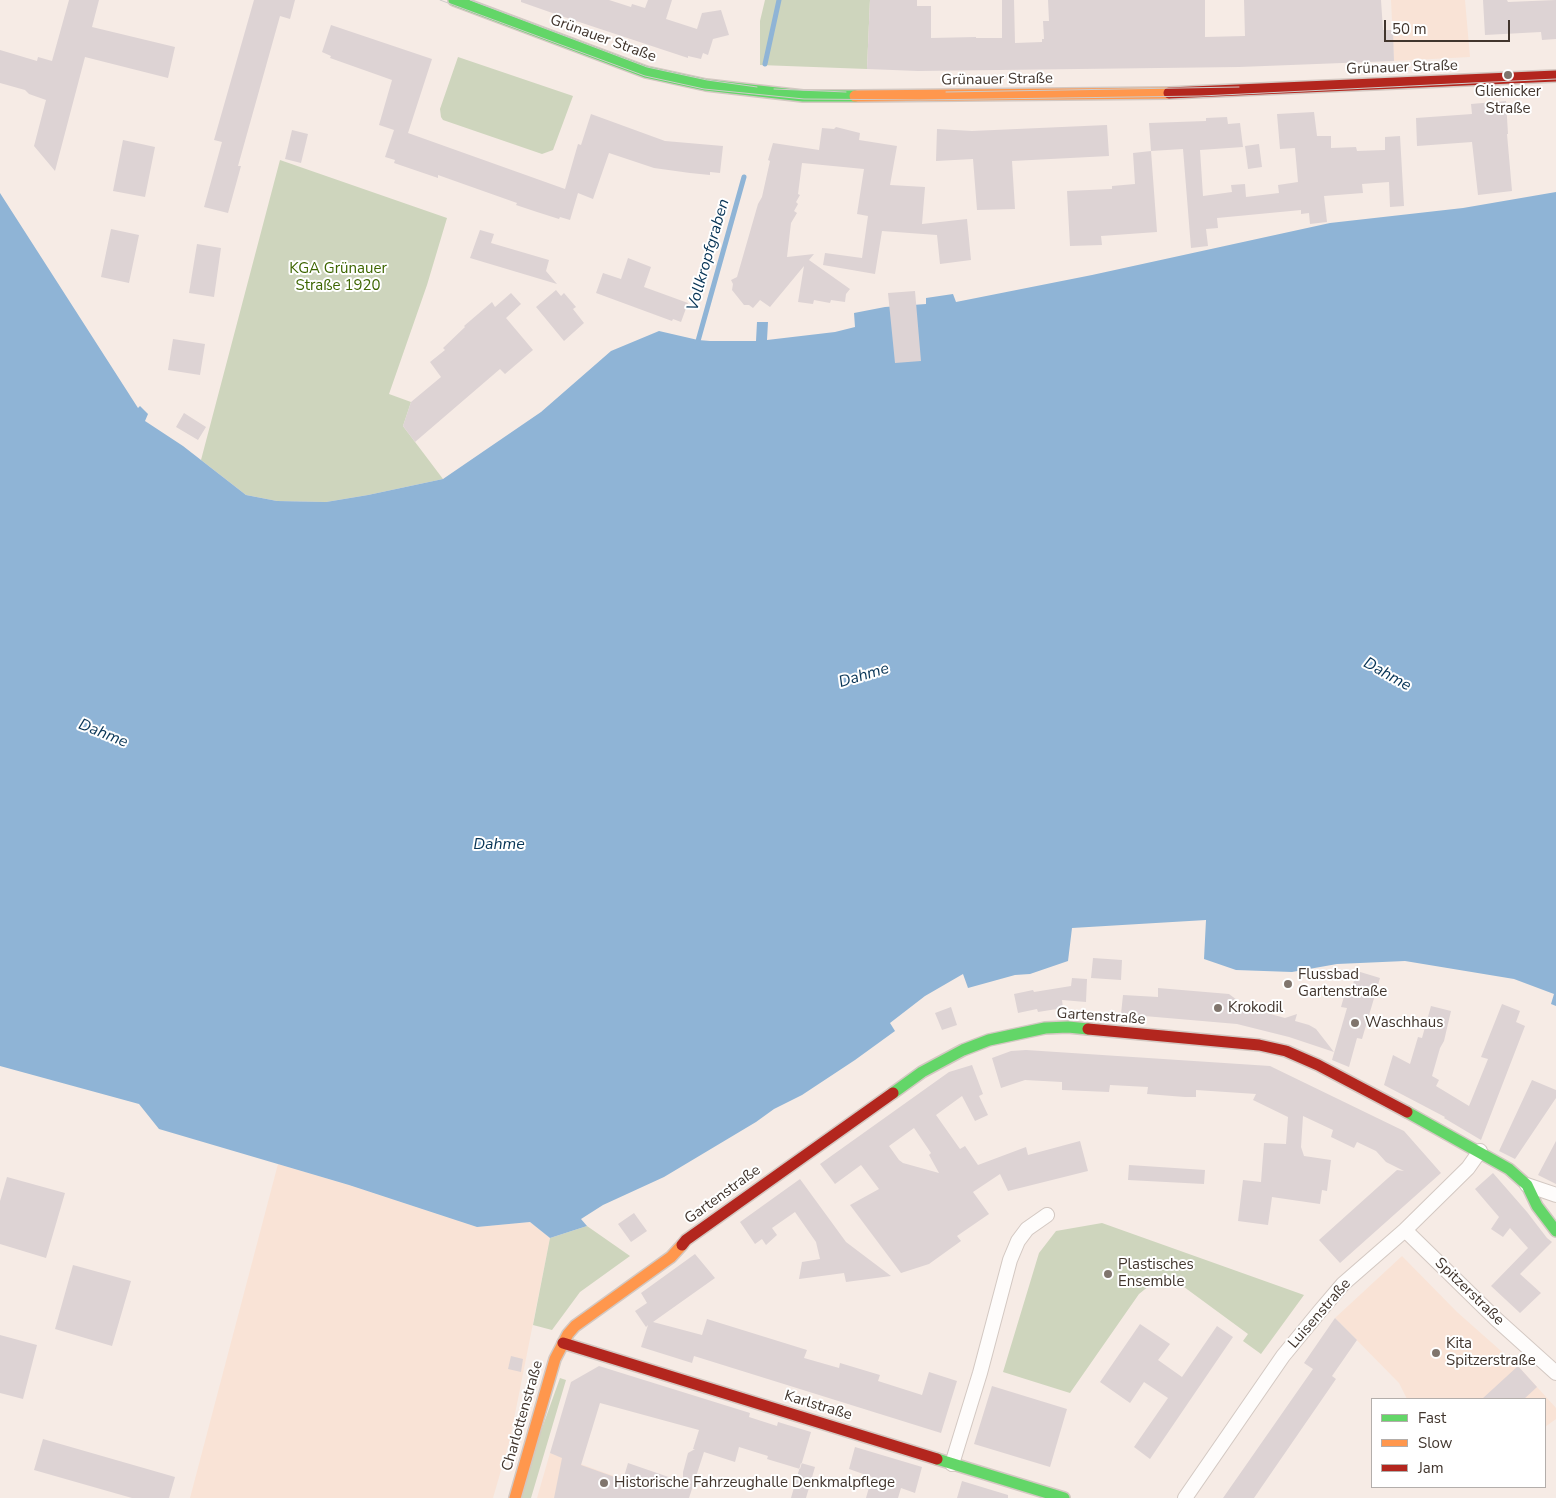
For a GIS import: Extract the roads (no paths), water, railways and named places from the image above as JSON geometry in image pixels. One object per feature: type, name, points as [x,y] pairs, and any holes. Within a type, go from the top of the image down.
[{"type":"street","name":"Grünauer Straße","points":[[454,0],[646,72],[706,85],[797,95],[1166,93],[1556,76]]},
{"type":"street","name":"Gartenstraße","points":[[563,1343],[575,1326],[671,1257],[686,1240],[914,1077],[962,1050],[989,1040],[1022,1032],[1068,1027],[1259,1045],[1286,1051],[1318,1065],[1480,1151],[1509,1169],[1527,1185],[1537,1206],[1556,1231]]},
{"type":"street","name":"Luisenstraße","points":[[1185,1498],[1301,1332],[1343,1284],[1405,1230],[1468,1168],[1480,1151]]},
{"type":"street","points":[[1527,1185],[1556,1195]]},
{"type":"street","points":[[952,1464],[980,1373],[1010,1260],[1018,1242],[1027,1229],[1047,1216]]},
{"type":"street","name":"Spitzerstraße","points":[[1405,1230],[1496,1320],[1556,1373]]},
{"type":"street","name":"Karlstraße","points":[[563,1343],[1064,1498]]},
{"type":"street","name":"Charlottenstraße","points":[[515,1498],[555,1359],[563,1343]]},
{"type":"water","name":"Dahme","points":[[1556,192],[1556,1006],[1551,1004],[1554,994],[1514,979],[1405,961],[1337,964],[1292,972],[1236,970],[1204,959],[1206,920],[1072,928],[1068,961],[1030,974],[1015,975],[968,988],[963,974],[925,996],[890,1023],[895,1031],[802,1095],[774,1109],[756,1122],[664,1177],[603,1205],[581,1219],[587,1226],[550,1238],[530,1222],[477,1227],[349,1185],[159,1129],[139,1104],[0,1066],[0,193],[138,408],[140,406],[148,414],[145,421],[183,446],[246,495],[277,501],[326,502],[443,479],[541,412],[611,351],[659,331],[710,341],[756,341],[757,322],[768,322],[767,340],[835,332],[855,327],[854,313],[885,307],[926,304],[926,298],[953,294],[956,302],[1092,275],[1330,223],[1463,208]]},
{"type":"waterway","name":"Vollkropfgraben","points":[[765,64],[779,0]]},
{"type":"waterway","name":"Vollkropfgraben","points":[[698,347],[698,341],[744,177]]},
{"type":"tram line","points":[[440,0],[645,76],[704,89],[804,99],[919,100],[1201,96],[1556,79]]},
{"type":"tram line","points":[[470,0],[647,67],[707,80],[757,87]]},
{"type":"tram line","points":[[946,92],[1239,87]]},
{"type":"tram line","points":[[774,89],[846,92]]},
{"type":"place","name":"Glienicker Straße","points":[[1508,75]]},
{"type":"place","name":"Flussbad Gartenstraße","points":[[1288,984]]},
{"type":"place","name":"Krokodil","points":[[1218,1008]]},
{"type":"place","name":"Waschhaus","points":[[1355,1023]]},
{"type":"place","name":"Plastisches Ensemble","points":[[1108,1274]]},
{"type":"place","name":"Kita Spitzerstraße","points":[[1436,1353]]},
{"type":"place","name":"Historische Fahrzeughalle Denkmalpflege","points":[[604,1483]]},
{"type":"park label","name":"KGA Grünauer Straße 1920","points":[[338,278]]}]
